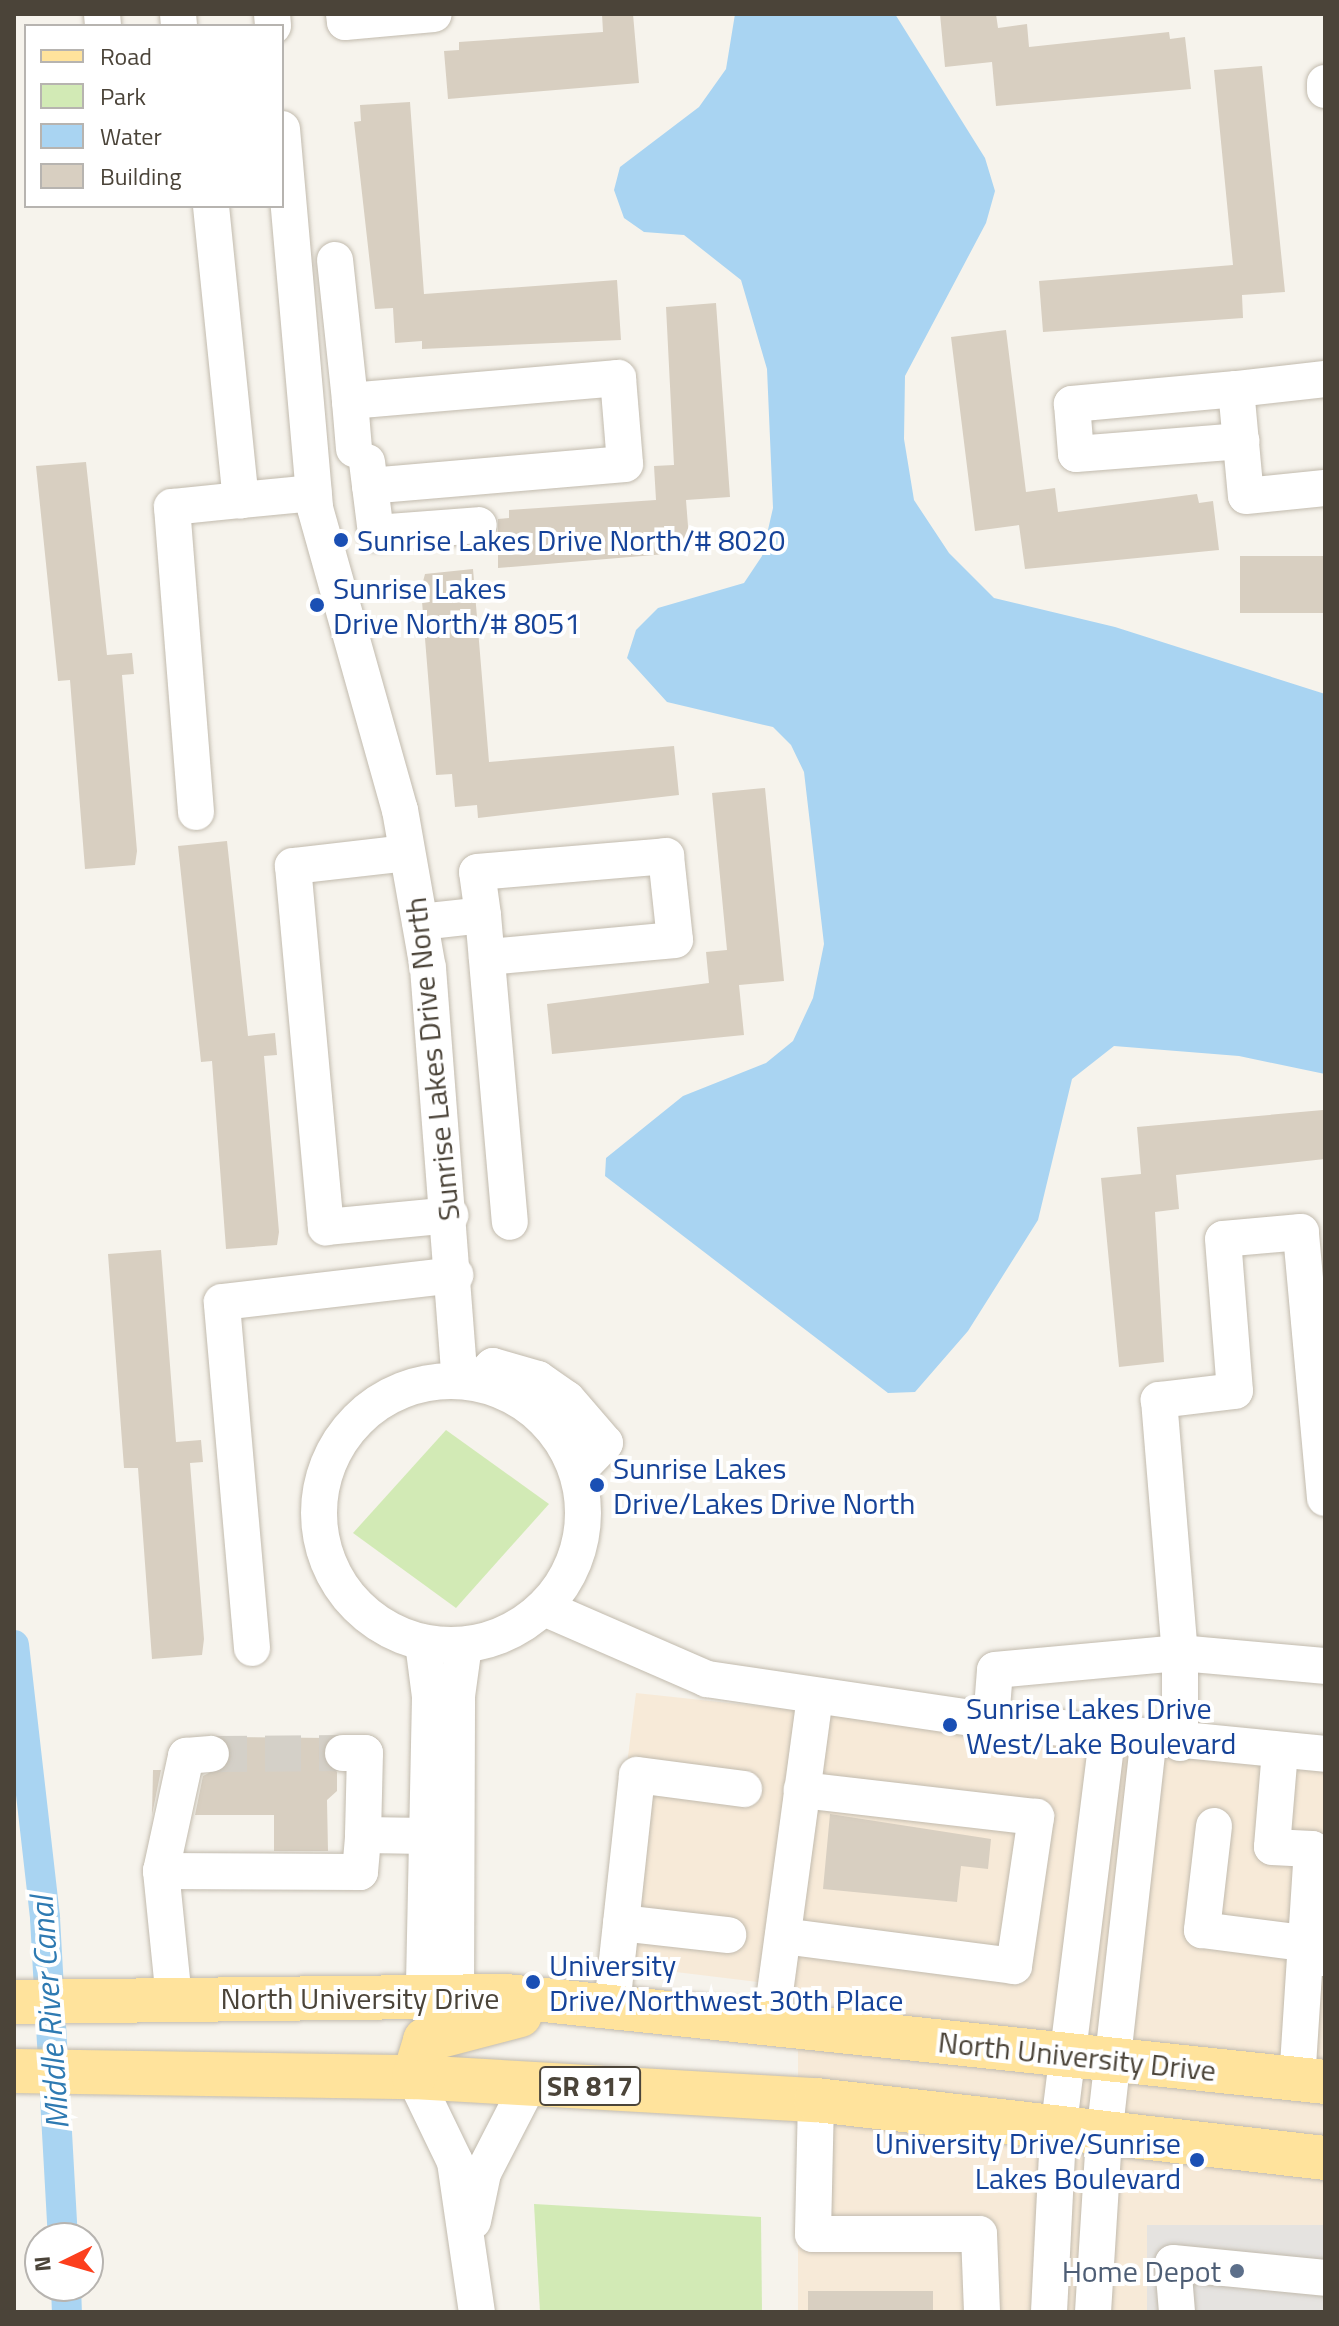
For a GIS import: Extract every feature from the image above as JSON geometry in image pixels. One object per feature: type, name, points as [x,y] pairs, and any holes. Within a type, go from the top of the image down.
[{"type":"main road","name":"North University Drive","points":[[14,2002],[440,1995],[597,2005],[771,2022],[1091,2060],[1311,2081]]},
{"type":"main road","points":[[414,2077],[425,2040],[444,2030],[597,2005]]},
{"type":"main road","name":"SR 817","points":[[14,2071],[414,2077],[816,2100],[1058,2132],[1325,2158]]},
{"type":"street","points":[[344,14],[345,22],[434,14]]},
{"type":"street","points":[[1325,83],[1325,90]]},
{"type":"street","name":"Sunrise Lakes Drive North","points":[[284,152],[314,493],[407,853],[420,922],[468,1382]]},
{"type":"street","points":[[211,208],[241,500]]},
{"type":"street","points":[[297,299],[337,277],[354,449]]},
{"type":"street","points":[[350,401],[618,378],[625,464],[370,486]]},
{"type":"street","points":[[1241,441],[1076,454],[1072,404],[1325,379]]},
{"type":"street","points":[[1236,389],[1246,496],[1325,488]]},
{"type":"street","points":[[311,452],[365,448],[376,533],[479,525]]},
{"type":"street","points":[[196,812],[172,507],[314,493]]},
{"type":"street","points":[[407,853],[293,866],[326,1227],[450,1215]]},
{"type":"street","points":[[487,957],[675,940],[666,856],[477,872],[510,1222]]},
{"type":"street","points":[[420,922],[483,915]]},
{"type":"street","points":[[1049,2312],[1058,2132],[1091,2060],[1165,1740],[1180,1653],[1159,1400],[1235,1391],[1223,1239],[1301,1232],[1325,1498]]},
{"type":"street","points":[[252,1648],[222,1302],[455,1275]]},
{"type":"street","points":[[468,1382],[533,1408],[560,1437],[577,1472],[580,1545],[544,1608],[493,1639],[464,1645],[423,1643],[364,1613],[342,1589],[324,1548],[320,1494],[329,1462],[368,1409],[407,1389],[468,1382]]},
{"type":"street","points":[[544,1608],[707,1679],[991,1721],[1325,1754]]},
{"type":"street","points":[[423,1643],[430,1697],[429,1836],[440,1995]]},
{"type":"street","points":[[440,1995],[457,1696],[464,1645]]},
{"type":"street","points":[[991,1721],[995,1670],[1180,1653],[1325,1666]]},
{"type":"street","points":[[771,2022],[815,1696]]},
{"type":"street","points":[[1093,2312],[1104,2137],[1091,2060],[1108,1733]]},
{"type":"street","points":[[1280,1751],[1272,1847],[1312,1849],[1314,1950],[1311,2081]]},
{"type":"street","points":[[161,1871],[360,1872],[365,1753],[343,1753]]},
{"type":"street","points":[[174,1999],[161,1871],[186,1756],[211,1754]]},
{"type":"street","points":[[597,2005],[621,1923],[637,1775],[744,1789]]},
{"type":"street","points":[[783,1936],[1014,1966],[1036,1817],[802,1790]]},
{"type":"street","points":[[1214,1826],[1202,1930],[1314,1950]]},
{"type":"street","points":[[363,1835],[429,1836]]},
{"type":"street","points":[[621,1923],[728,1935]]},
{"type":"street","points":[[414,2077],[455,2162],[471,2235],[477,2312]]},
{"type":"street","points":[[471,2235],[483,2173],[530,2082]]},
{"type":"street","points":[[816,2100],[813,2234],[979,2234],[982,2312]]},
{"type":"street","points":[[1177,2312],[1173,2263],[1325,2278]]},
{"type":"shaded area","points":[[636,1693],[1325,1767],[1325,2312],[798,2312],[798,1987],[602,1963]]},
{"type":"shaded area","name":"Home Depot","points":[[1147,2225],[1325,2225],[1325,2312],[1147,2312]]},
{"type":"green space","points":[[446,1430],[549,1504],[456,1608],[353,1533]]},
{"type":"green space","points":[[534,2204],[761,2217],[762,2312],[540,2312]]},
{"type":"water","points":[[735,14],[895,14],[985,158],[995,191],[986,223],[905,376],[904,439],[914,500],[949,553],[994,598],[1115,627],[1325,694],[1325,1074],[1239,1056],[1114,1046],[1072,1079],[1038,1220],[968,1331],[915,1392],[888,1393],[605,1176],[606,1158],[683,1096],[766,1063],[793,1041],[813,998],[824,944],[804,772],[791,745],[773,727],[667,702],[627,658],[636,630],[658,608],[744,583],[762,556],[773,508],[767,369],[741,280],[684,235],[644,232],[624,218],[614,190],[620,167],[699,107],[726,69]]},
{"type":"building","points":[[602,14],[633,14],[639,83],[448,99],[444,51],[459,50],[459,42],[603,32]]},
{"type":"building","points":[[940,14],[996,14],[998,28],[1027,24],[1029,47],[1169,32],[1170,39],[1185,37],[1191,89],[996,106],[992,62],[945,67]]},
{"type":"building","points":[[1262,66],[1285,292],[1242,295],[1243,318],[1043,332],[1039,281],[1233,265],[1214,70]]},
{"type":"building","points":[[410,102],[424,294],[617,280],[621,340],[422,349],[422,341],[395,343],[393,308],[375,309],[354,122],[361,121],[360,105]]},
{"type":"building","points":[[716,303],[730,497],[686,500],[690,552],[498,568],[498,519],[509,518],[509,510],[656,500],[654,466],[674,465],[666,307]]},
{"type":"building","points":[[1006,330],[1026,492],[1055,488],[1058,512],[1197,494],[1199,503],[1213,501],[1219,550],[1025,569],[1019,525],[975,531],[951,337]]},
{"type":"building","points":[[86,462],[107,655],[132,653],[134,674],[122,675],[137,851],[135,865],[85,869],[70,680],[58,681],[36,466]]},
{"type":"building","points":[[1240,556],[1325,556],[1325,613],[1240,613]]},
{"type":"building","points":[[473,569],[489,762],[674,746],[679,795],[478,818],[477,805],[455,807],[452,774],[436,775],[421,589],[425,574]]},
{"type":"building","points":[[765,788],[784,981],[739,985],[744,1035],[552,1054],[547,1004],[709,983],[706,952],[727,950],[712,793]]},
{"type":"building","points":[[227,841],[248,1036],[275,1033],[277,1055],[264,1056],[279,1232],[277,1245],[226,1249],[212,1061],[201,1062],[178,846]]},
{"type":"building","points":[[1323,1110],[1325,1159],[1176,1175],[1179,1209],[1155,1212],[1164,1362],[1119,1367],[1101,1178],[1141,1174],[1137,1127]]},
{"type":"building","points":[[161,1250],[176,1442],[201,1440],[203,1462],[190,1463],[204,1639],[202,1655],[152,1659],[138,1468],[124,1468],[108,1254]]},
{"type":"building","points":[[222,1737],[330,1738],[322,1754],[337,1772],[337,1791],[327,1800],[328,1851],[274,1851],[274,1815],[195,1815],[203,1776],[230,1762]]},
{"type":"building","points":[[153,1770],[161,1770],[152,1815]]},
{"type":"building","points":[[830,1814],[991,1839],[988,1869],[961,1866],[957,1902],[823,1889]]},
{"type":"building","points":[[808,2291],[933,2291],[933,2312],[808,2312]]},
{"type":"waterway","name":"Middle River Canal","points":[[14,1645],[45,1918],[62,2222]]},
{"type":"waterway","name":"Middle River Canal","points":[[67,2302],[67,2312]]},
{"type":"tunnel","points":[[211,1754],[343,1753]]},
{"type":"place","name":"Sunrise Lakes Drive North/# 8020","points":[[341,540]]},
{"type":"place","name":"Sunrise Lakes Drive North/# 8051","points":[[317,605]]},
{"type":"place","name":"Sunrise Lakes Drive/Lakes Drive North","points":[[597,1485]]},
{"type":"place","name":"Sunrise Lakes Drive West/Lake Boulevard","points":[[950,1725]]},
{"type":"place","name":"University Drive/Northwest 30th Place","points":[[533,1982]]},
{"type":"place","name":"University Drive/Sunrise Lakes Boulevard","points":[[1197,2160]]},
{"type":"place","name":"Home Depot","points":[[1237,2271]]}]
